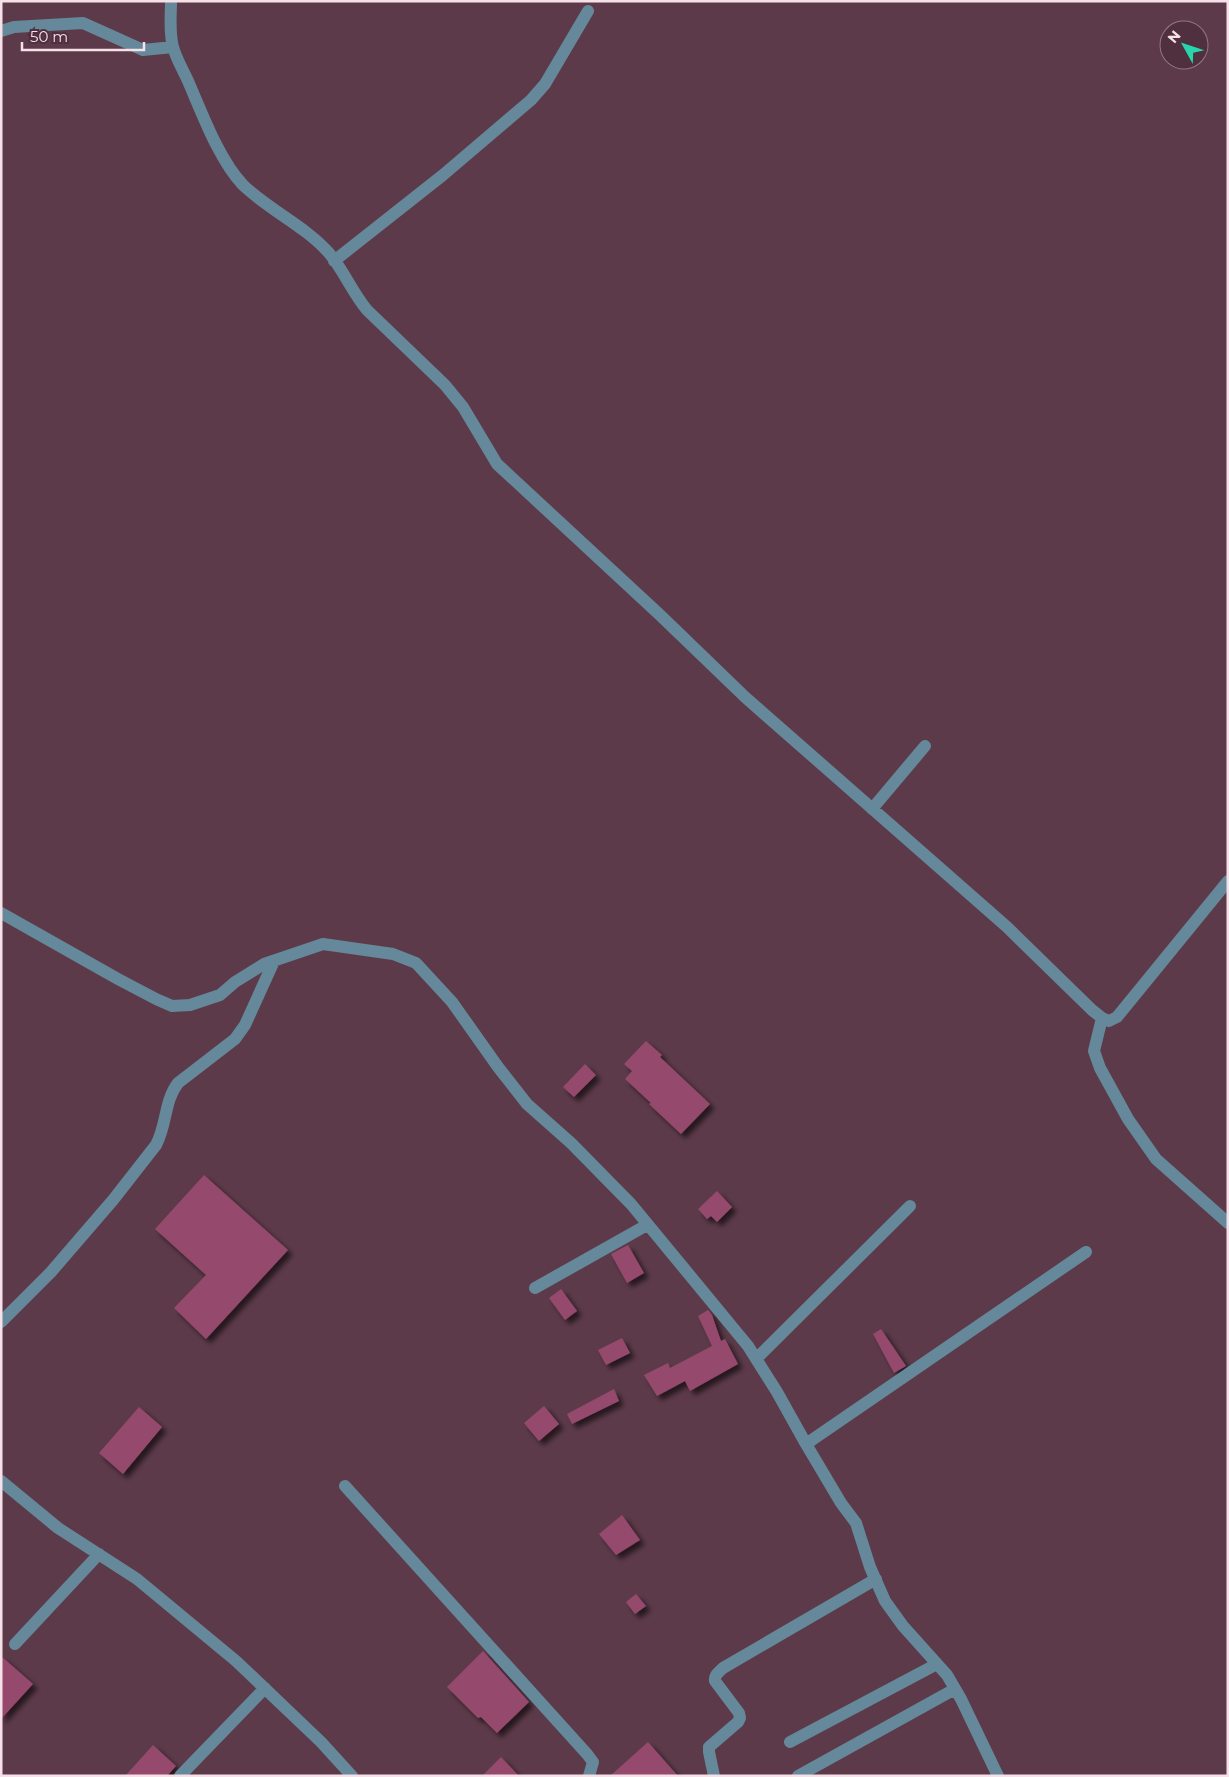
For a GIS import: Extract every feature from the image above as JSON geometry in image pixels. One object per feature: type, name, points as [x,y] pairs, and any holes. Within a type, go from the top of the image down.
[{"type":"street","points":[[171,1],[170,29],[173,47],[220,150],[234,174],[245,186],[303,230],[329,253],[356,297],[367,310],[445,385],[463,407],[496,464],[660,615],[745,697],[1007,927],[1075,995],[1102,1018],[1109,1021],[1117,1017],[1228,881]]},
{"type":"street","points":[[334,260],[443,176],[531,100],[545,84],[588,12]]},
{"type":"street","points":[[1,31],[14,28],[82,23],[143,50],[173,47]]},
{"type":"street","points":[[872,809],[925,746]]},
{"type":"street","points":[[1,912],[118,980],[156,1000],[172,1006],[190,1005],[220,995],[235,982],[264,964],[323,944],[393,954],[416,963],[452,1002],[527,1104],[571,1143],[631,1204],[748,1346],[777,1392],[841,1503],[856,1523],[885,1600],[903,1626],[947,1675],[998,1776]]},
{"type":"street","points":[[1,1322],[51,1272],[113,1200],[156,1145],[162,1135],[171,1092],[178,1083],[234,1039],[245,1026],[274,961]]},
{"type":"street","points":[[1102,1018],[1094,1051],[1100,1068],[1128,1119],[1156,1159],[1228,1223]]},
{"type":"street","points":[[756,1359],[910,1206]]},
{"type":"street","points":[[535,1288],[647,1225]]},
{"type":"street","points":[[806,1444],[1086,1252]]},
{"type":"street","points":[[1,1481],[58,1528],[137,1579],[236,1661],[321,1742],[352,1776]]},
{"type":"street","points":[[345,1486],[587,1754],[592,1762],[589,1776]]},
{"type":"street","points":[[15,1644],[99,1554]]},
{"type":"street","points":[[714,1776],[709,1752],[710,1747],[740,1718],[739,1713],[715,1681],[714,1678],[717,1674],[723,1668],[876,1579]]},
{"type":"street","points":[[790,1742],[937,1664]]},
{"type":"street","points":[[180,1776],[265,1688]]},
{"type":"street","points":[[798,1776],[955,1689]]},
{"type":"building","points":[[646,1041],[662,1055],[660,1057],[710,1104],[681,1134],[625,1079],[632,1071],[624,1064]]},
{"type":"building","points":[[585,1064],[596,1075],[574,1097],[563,1087]]},
{"type":"building","points":[[204,1175],[288,1250],[206,1339],[174,1308],[206,1275],[155,1229]]},
{"type":"building","points":[[717,1191],[732,1207],[717,1222],[711,1216],[707,1219],[698,1209]]},
{"type":"building","points":[[628,1245],[644,1273],[627,1283],[611,1254]]},
{"type":"building","points":[[561,1289],[577,1311],[565,1320],[549,1298]]},
{"type":"building","points":[[708,1310],[712,1315],[721,1341],[725,1339],[738,1364],[690,1391],[685,1381],[657,1396],[644,1375],[668,1363],[670,1368],[712,1346],[698,1316]]},
{"type":"building","points":[[881,1329],[906,1366],[894,1373],[873,1334]]},
{"type":"building","points":[[622,1338],[630,1353],[606,1365],[598,1350]]},
{"type":"building","points":[[614,1389],[619,1401],[572,1424],[567,1414]]},
{"type":"building","points":[[544,1406],[559,1424],[539,1441],[524,1423]]},
{"type":"building","points":[[139,1407],[162,1427],[123,1474],[99,1453]]},
{"type":"building","points":[[622,1515],[640,1540],[616,1555],[599,1534]]},
{"type":"building","points":[[636,1594],[646,1606],[635,1614],[626,1602]]},
{"type":"building","points":[[483,1651],[529,1702],[497,1733],[481,1717],[478,1718],[447,1687]]},
{"type":"building","points":[[1,1656],[33,1684],[1,1719]]},
{"type":"building","points":[[648,1742],[678,1776],[610,1776]]},
{"type":"building","points":[[153,1745],[176,1766],[167,1776],[125,1776]]},
{"type":"building","points":[[501,1757],[519,1776],[482,1776]]}]
